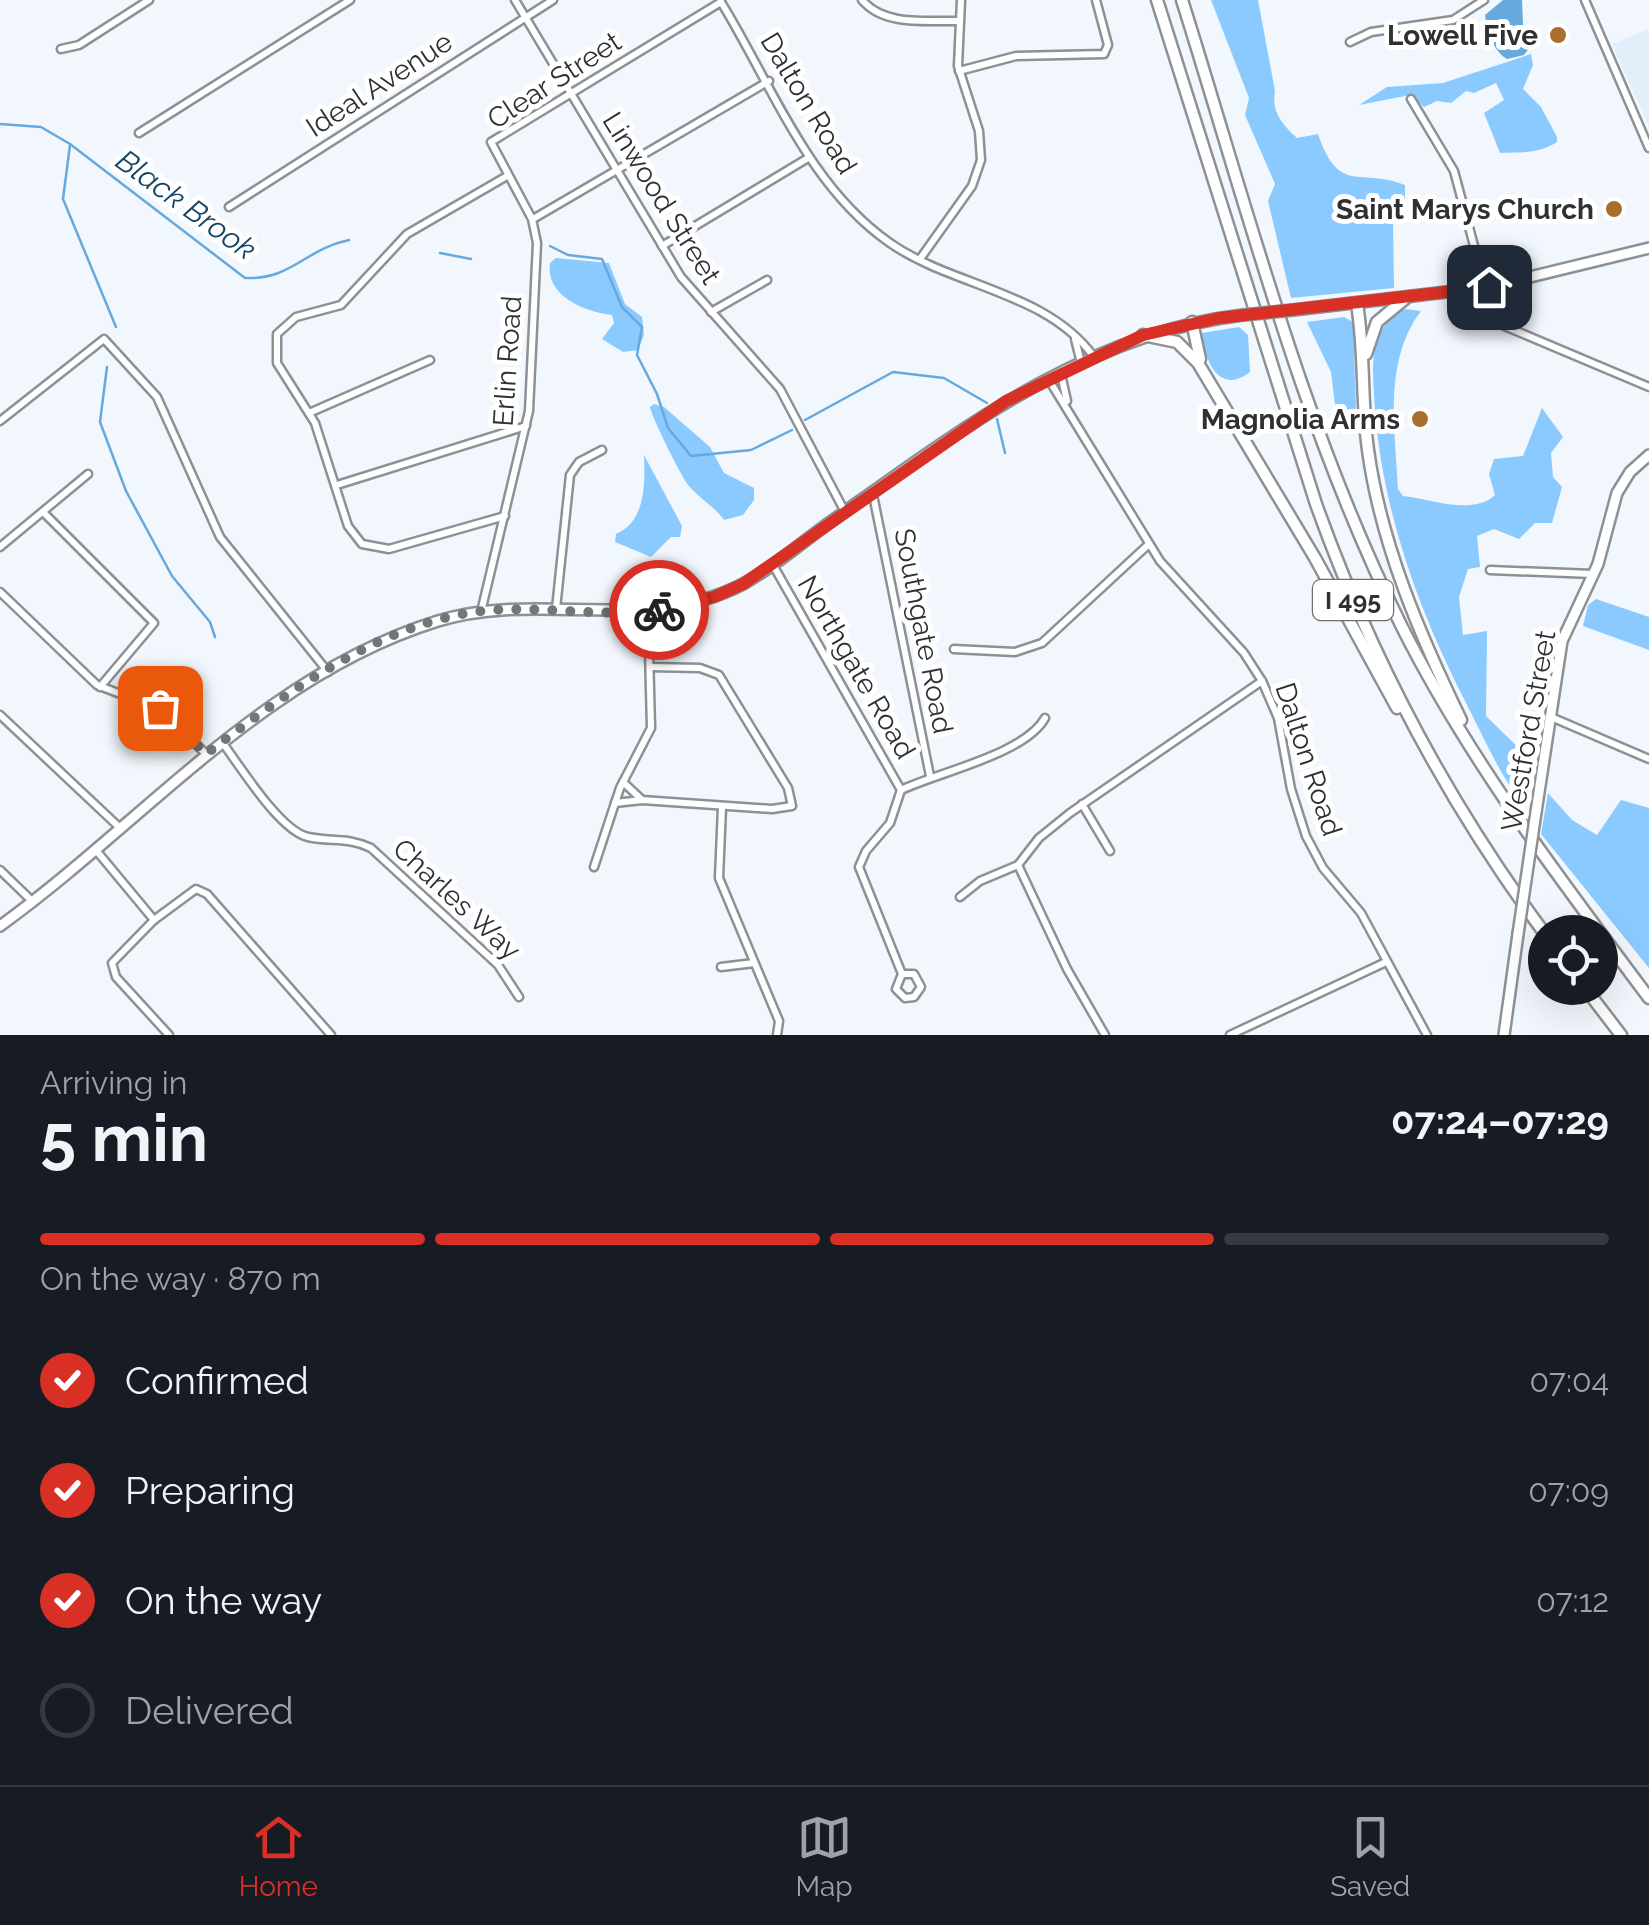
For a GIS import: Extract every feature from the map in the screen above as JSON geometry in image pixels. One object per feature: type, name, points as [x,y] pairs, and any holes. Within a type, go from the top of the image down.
[{"type":"highway","name":"I 495","points":[[1157,0],[1325,529],[1377,654],[1442,778],[1532,915]]},
{"type":"highway","name":"I 495","points":[[1182,0],[1311,410],[1342,493],[1401,626],[1486,772],[1649,998]]},
{"type":"highway","points":[[1363,380],[1374,326],[1406,298]]},
{"type":"highway","points":[[1357,304],[1368,455],[1393,555],[1428,653],[1486,772]]},
{"type":"highway","points":[[1192,322],[1205,374]]},
{"type":"highway","points":[[1143,335],[1177,342],[1205,374],[1315,558],[1407,726],[1442,778]]},
{"type":"highway","points":[[1598,1005],[1621,1035]]},
{"type":"main road","points":[[0,926],[222,742],[328,672],[409,631],[481,612],[648,612],[714,597],[773,566],[981,417],[1081,363],[1143,335],[1192,322],[1485,287],[1649,248]]},
{"type":"main road","name":"Westford Street","points":[[1504,1035],[1562,641],[1594,574],[1617,492],[1630,472],[1649,455]]},
{"type":"street","points":[[61,49],[79,45],[149,0]]},
{"type":"street","points":[[138,134],[350,0]]},
{"type":"street","name":"Linwood Street","points":[[515,0],[688,286],[780,390],[845,512]]},
{"type":"street","name":"Ideal Avenue","points":[[229,207],[553,0]]},
{"type":"street","points":[[862,0],[875,13],[892,19],[960,21]]},
{"type":"street","points":[[920,259],[979,169],[980,137],[959,72],[962,0]]},
{"type":"street","points":[[959,72],[1016,56],[1104,54],[1108,46],[1096,0]]},
{"type":"street","points":[[1350,42],[1371,32],[1453,20],[1484,0]]},
{"type":"street","points":[[1584,0],[1649,148]]},
{"type":"street","name":"Dalton Road","points":[[721,1],[808,158],[874,231],[920,259],[1031,306],[1094,357]]},
{"type":"street","name":"Clear Street","points":[[507,176],[491,149],[492,139],[721,1]]},
{"type":"street","points":[[532,219],[769,82]]},
{"type":"street","points":[[1411,99],[1454,171],[1485,287],[1502,324],[1649,387]]},
{"type":"street","points":[[662,246],[808,158]]},
{"type":"street","points":[[505,516],[389,549],[372,549],[350,532],[337,485],[309,413],[277,363],[274,348],[280,328],[296,317],[341,305],[407,234],[507,176]]},
{"type":"street","name":"Erlin Road","points":[[481,612],[527,426],[537,252],[532,219],[507,176]]},
{"type":"street","points":[[711,312],[767,280]]},
{"type":"street","points":[[1075,338],[1081,363]]},
{"type":"street","points":[[0,421],[104,339],[157,397],[220,537],[328,672]]},
{"type":"street","points":[[309,413],[430,360]]},
{"type":"street","name":"Dalton Road","points":[[1061,374],[1068,408]]},
{"type":"street","name":"Dalton Road","points":[[1049,380],[1149,544],[1184,592],[1244,653],[1262,681],[1278,718],[1290,789],[1306,836],[1323,868],[1361,913],[1427,1035]]},
{"type":"street","points":[[337,485],[527,426]]},
{"type":"street","points":[[556,611],[570,475],[579,462],[602,450]]},
{"type":"street","points":[[0,546],[88,474]]},
{"type":"street","name":"Southgate Road","points":[[873,495],[930,776]]},
{"type":"street","points":[[44,513],[154,623],[100,686]]},
{"type":"street","points":[[954,650],[1015,652],[1042,643],[1149,544]]},
{"type":"street","name":"Northgate Road","points":[[773,566],[901,790]]},
{"type":"street","points":[[1490,570],[1594,574]]},
{"type":"street","points":[[0,592],[100,686],[160,708],[206,754]]},
{"type":"street","points":[[594,867],[623,782],[651,728],[648,612]]},
{"type":"street","points":[[615,802],[792,807],[788,788],[719,675],[700,668],[650,667]]},
{"type":"street","points":[[960,897],[980,881],[1018,865],[1039,838],[1082,804],[1262,681]]},
{"type":"street","points":[[0,715],[119,827]]},
{"type":"street","points":[[1550,717],[1649,759]]},
{"type":"street","points":[[902,974],[914,974],[919,979],[921,987],[914,997],[905,998],[896,990],[902,974],[859,872],[866,851],[890,823],[901,790],[1021,740],[1040,727],[1045,718]]},
{"type":"street","name":"Charles Way","points":[[222,742],[287,825],[306,837],[351,840],[376,853],[498,965],[519,997]]},
{"type":"street","points":[[623,782],[642,800]]},
{"type":"street","points":[[1082,804],[1110,851]]},
{"type":"street","points":[[722,807],[719,878],[779,1021],[778,1035]]},
{"type":"street","points":[[95,849],[154,920]]},
{"type":"street","points":[[1018,865],[1067,969],[1105,1035]]},
{"type":"street","points":[[0,870],[32,902]]},
{"type":"street","points":[[169,1035],[116,976],[112,966],[116,955],[187,892],[203,891],[331,1035]]},
{"type":"street","points":[[1230,1035],[1386,962]]},
{"type":"street","points":[[721,967],[754,963]]},
{"type":"shaded area","points":[[1211,0],[1258,0],[1275,105],[1279,117],[1297,138],[1318,134],[1334,166],[1343,173],[1405,185],[1405,202],[1393,224],[1394,288],[1291,298],[1268,201],[1275,184],[1245,115],[1249,98]]},
{"type":"shaded area","points":[[1503,0],[1522,0],[1523,25],[1533,43],[1524,55],[1507,59],[1494,46],[1485,15]]},
{"type":"shaded area","points":[[1649,29],[1649,126],[1612,44]]},
{"type":"shaded area","points":[[1531,54],[1533,65],[1523,89],[1541,107],[1557,137],[1557,142],[1543,149],[1500,153],[1484,113],[1504,100],[1496,83],[1474,93],[1466,91],[1451,103],[1437,101],[1424,107],[1410,95],[1359,105],[1387,87],[1443,83]]},
{"type":"shaded area","points":[[556,258],[609,263],[625,304],[642,317],[644,335],[638,350],[623,352],[602,339],[614,323],[612,315],[579,306],[560,293],[550,275],[550,263]]},
{"type":"shaded area","points":[[1405,309],[1421,311],[1409,331],[1396,374],[1395,443],[1398,489],[1403,496],[1464,505],[1486,501],[1495,495],[1489,474],[1494,459],[1523,456],[1542,408],[1563,437],[1551,453],[1553,477],[1562,487],[1552,523],[1535,523],[1519,539],[1494,529],[1477,536],[1480,567],[1468,569],[1459,597],[1463,635],[1487,631],[1486,716],[1535,764],[1525,806],[1501,771],[1450,670],[1417,594],[1393,516],[1378,436],[1374,358],[1385,325]]},
{"type":"shaded area","points":[[1344,317],[1353,322],[1356,408],[1347,415],[1336,413],[1331,372],[1307,322]]},
{"type":"shaded area","points":[[1239,327],[1248,335],[1250,372],[1230,380],[1215,372],[1210,364],[1202,333]]},
{"type":"shaded area","points":[[650,407],[664,407],[710,447],[724,473],[754,488],[754,500],[743,515],[724,520],[689,486],[656,423]]},
{"type":"shaded area","points":[[644,455],[682,526],[680,537],[671,537],[651,557],[615,542],[616,534],[633,520],[642,500]]},
{"type":"shaded area","points":[[1596,599],[1649,617],[1649,650],[1583,626],[1588,605]]},
{"type":"shaded area","points":[[1548,793],[1572,820],[1597,835],[1621,800],[1649,808],[1649,968],[1618,930],[1618,915],[1606,915],[1541,834]]},
{"type":"waterway","name":"Black Brook","points":[[0,124],[41,127],[70,144],[245,278],[275,274],[349,240]]},
{"type":"waterway","points":[[70,145],[63,199],[116,327]]},
{"type":"waterway","name":"Black Brook","points":[[550,246],[568,255],[602,259],[622,307],[642,327],[637,355],[657,394],[668,428],[691,456],[751,450],[792,430]]},
{"type":"waterway","name":"Black Brook","points":[[440,253],[471,259]]},
{"type":"waterway","points":[[107,367],[100,422],[126,491],[172,576],[210,622],[215,637]]},
{"type":"waterway","name":"Black Brook","points":[[805,420],[893,372],[944,378],[987,403]]},
{"type":"waterway","name":"Black Brook","points":[[997,419],[1005,453]]},
{"type":"way so far","points":[[160,708],[206,754],[251,720],[345,662],[396,636],[436,622],[505,610],[659,610]]},
{"type":"place","name":"Lowell Five","points":[[1558,35]]},
{"type":"place","name":"Saint Marys Church","points":[[1614,209]]},
{"type":"place","name":"Magnolia Arms","points":[[1420,419]]},
{"type":"route","points":[[659,610],[714,597],[743,584],[1006,401],[1143,335],[1178,324],[1219,318],[1489,287]]}]
